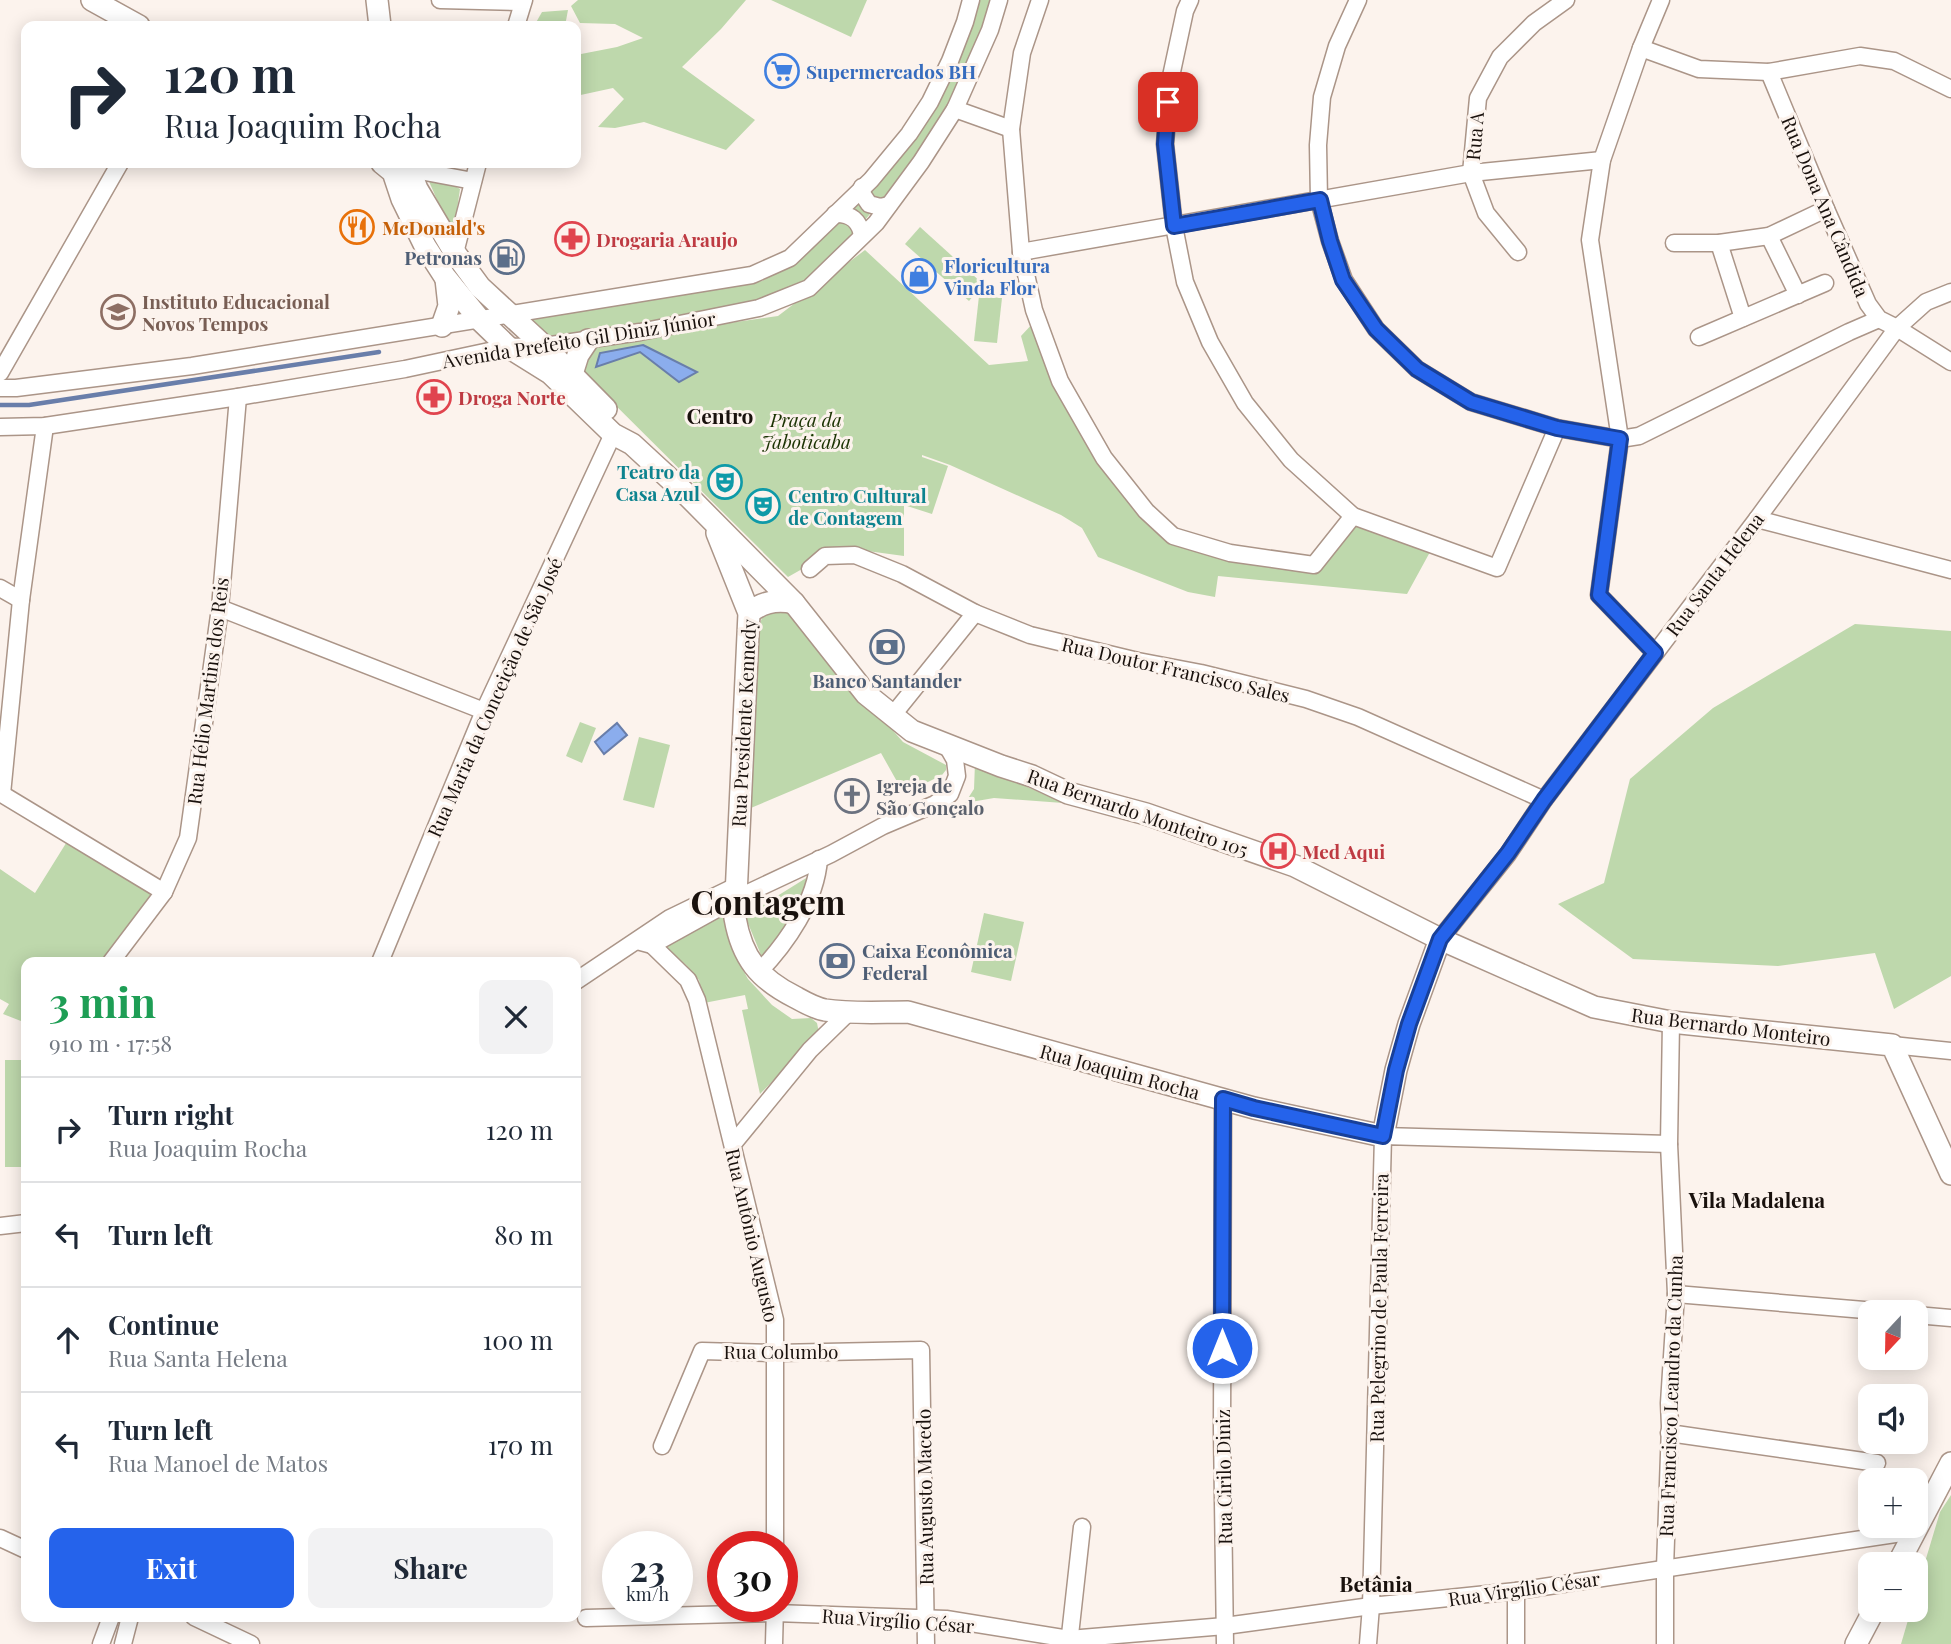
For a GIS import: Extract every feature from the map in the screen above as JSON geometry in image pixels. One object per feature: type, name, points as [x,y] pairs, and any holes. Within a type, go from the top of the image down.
[{"type":"main road","points":[[92,0],[130,21]]},
{"type":"main road","points":[[377,0],[379,21]]},
{"type":"main road","points":[[398,168],[402,199],[425,246],[445,277],[480,320],[508,347],[550,373],[623,439]]},
{"type":"main road","points":[[399,168],[417,188],[455,253],[480,287],[544,346],[621,424],[623,439]]},
{"type":"main road","points":[[442,326],[449,306],[445,277]]},
{"type":"main road","points":[[572,374],[578,355],[588,340]]},
{"type":"main road","name":"Rua Bernardo Monteiro 105","points":[[623,439],[683,491],[794,603],[866,694],[912,731],[1032,776],[1068,793],[1146,814],[1295,866],[1440,939]]},
{"type":"main road","name":"Rua Presidente Kennedy","points":[[714,524],[749,613],[735,893]]},
{"type":"main road","points":[[749,613],[775,601],[794,603]]},
{"type":"main road","name":"Rua Joaquim Rocha","points":[[735,893],[738,933],[758,973],[779,989],[822,1009],[908,1012],[1254,1108],[1383,1136]]},
{"type":"main road","name":"Rua Bernardo Monteiro","points":[[1440,939],[1594,1007],[1671,1022],[1892,1045]]},
{"type":"main road","name":"Rua Pelegrino de Paula Ferreira","points":[[1383,1136],[1396,1070],[1409,1024],[1440,939]]},
{"type":"main road","points":[[1892,1045],[1951,1174]]},
{"type":"main road","points":[[1928,1506],[1951,1463]]},
{"type":"main road","points":[[1856,1644],[1868,1622]]},
{"type":"street","points":[[440,0],[523,1],[517,21]]},
{"type":"street","name":"Avenida Prefeito Gil Diniz Júnior","points":[[0,387],[16,388],[192,366],[752,275],[790,258],[872,180],[909,134],[930,102],[950,61],[971,0]]},
{"type":"street","name":"Avenida Prefeito Gil Diniz Júnior","points":[[0,427],[46,426],[405,369],[508,347],[544,346],[640,332],[759,308],[809,288],[876,223],[921,162],[955,109],[990,30],[999,0]]},
{"type":"street","points":[[1040,0],[1022,53],[1011,129],[1021,252],[1034,310],[1060,381],[1104,458],[1146,511],[1173,536],[1230,553],[1314,565],[1353,516]]},
{"type":"street","points":[[1190,0],[1185,11],[1170,81],[1165,144],[1174,226],[1185,282],[1210,342],[1245,403],[1291,460],[1353,516],[1497,568],[1557,428]]},
{"type":"street","points":[[1358,0],[1337,46],[1322,97],[1318,145],[1320,200],[1343,280],[1376,329],[1417,369],[1471,402],[1557,428],[1620,439],[1639,436],[1879,319]]},
{"type":"street","name":"Rua A","points":[[1518,252],[1486,213],[1471,173],[1478,98],[1500,57],[1534,23],[1566,0]]},
{"type":"street","points":[[1655,653],[1599,595],[1620,439],[1590,240],[1602,160],[1641,48],[1661,0]]},
{"type":"street","points":[[1641,48],[1699,69],[1769,72],[1860,56],[1894,61],[1951,89]]},
{"type":"street","name":"Rua Dona Ana Cândida","points":[[1769,72],[1868,304],[1879,319],[1951,362]]},
{"type":"street","points":[[955,109],[1011,129]]},
{"type":"street","points":[[1021,252],[1471,173],[1602,160]]},
{"type":"street","points":[[0,373],[117,168]]},
{"type":"street","points":[[403,168],[473,181]]},
{"type":"street","points":[[455,253],[477,168]]},
{"type":"street","points":[[862,187],[863,195],[869,204],[880,207],[889,205]]},
{"type":"street","points":[[1674,243],[1719,243],[1769,236],[1826,209]]},
{"type":"street","points":[[835,214],[844,214],[856,220],[862,236]]},
{"type":"street","points":[[1769,236],[1798,296]]},
{"type":"street","points":[[1719,243],[1743,318]]},
{"type":"street","points":[[1699,337],[1825,284]]},
{"type":"street","name":"Rua Santa Helena","points":[[1440,939],[1508,853],[1544,800],[1897,328],[1926,302],[1951,292]]},
{"type":"street","name":"Rua Hélio Martins dos Reis","points":[[115,957],[164,892],[188,838],[220,608],[239,397]]},
{"type":"street","points":[[46,426],[21,600],[1,794],[164,892]]},
{"type":"street","name":"Rua Maria da Conceição de São José","points":[[382,957],[484,711],[623,439]]},
{"type":"street","points":[[1756,519],[1951,570]]},
{"type":"street","name":"Rua Doutor Francisco Sales","points":[[810,569],[825,556],[855,555],[902,574],[975,613],[1030,635],[1306,699],[1359,717],[1544,800]]},
{"type":"street","points":[[0,588],[21,600]]},
{"type":"street","points":[[220,608],[484,711]]},
{"type":"street","points":[[892,716],[975,613]]},
{"type":"street","points":[[581,978],[644,943],[670,918],[819,859],[883,826],[935,804],[950,794],[957,776],[955,761],[947,746]]},
{"type":"street","points":[[758,973],[799,919],[818,876],[819,859]]},
{"type":"street","name":"Rua Antônio Augusto","points":[[644,943],[688,981],[697,1000],[775,1320],[775,1531]]},
{"type":"street","points":[[822,1009],[827,1033]]},
{"type":"street","points":[[733,1144],[810,1050],[849,1012]]},
{"type":"street","name":"Rua Francisco Leandro da Cunha","points":[[1665,1644],[1669,1403],[1676,1294],[1669,1144],[1671,1022]]},
{"type":"street","name":"Rua Bernardo Monteiro","points":[[1892,1045],[1951,1051]]},
{"type":"street","name":"Rua Cirilo Diniz","points":[[1223,1099],[1222,1430],[1225,1644]]},
{"type":"street","name":"Rua Joaquim Rocha","points":[[1383,1136],[1669,1144]]},
{"type":"street","name":"Rua Pelegrino de Paula Ferreira","points":[[1368,1644],[1383,1136]]},
{"type":"street","points":[[0,1226],[21,1224]]},
{"type":"street","points":[[1676,1294],[1858,1309]]},
{"type":"street","points":[[1928,1316],[1951,1318]]},
{"type":"street","name":"Rua Columbo","points":[[662,1446],[702,1351],[776,1353],[921,1350]]},
{"type":"street","name":"Rua Augusto Macedo","points":[[921,1350],[926,1644]]},
{"type":"street","points":[[1669,1433],[1877,1463]]},
{"type":"street","points":[[1069,1642],[1082,1527]]},
{"type":"street","points":[[0,1538],[21,1548]]},
{"type":"street","name":"Rua Virgílio César","points":[[798,1611],[946,1619],[1069,1642],[1516,1591],[1866,1538]]},
{"type":"street","points":[[1516,1591],[1516,1644]]},
{"type":"street","name":"Rua Virgílio César","points":[[586,1618],[707,1613]]},
{"type":"street","points":[[101,1644],[109,1622]]},
{"type":"street","points":[[124,1644],[129,1622]]},
{"type":"street","points":[[205,1622],[251,1644]]},
{"type":"street","points":[[774,1644],[775,1622]]},
{"type":"green space","points":[[578,0],[746,0],[682,67],[755,120],[726,150],[644,122],[615,128],[598,127],[624,99],[613,88],[581,95],[581,54],[617,47],[643,38],[615,24],[581,23],[571,6]]},
{"type":"green space","points":[[771,0],[867,0],[851,37]]},
{"type":"green space","points":[[980,0],[992,0],[982,35],[928,142],[861,225],[804,281],[750,304],[663,321],[550,336],[529,320],[762,281],[787,267],[811,249],[885,176],[933,112],[973,25]]},
{"type":"green space","points":[[568,10],[566,21],[537,21],[542,12]]},
{"type":"green space","points":[[428,179],[443,179],[460,189],[453,237]]},
{"type":"green space","points":[[920,227],[983,284],[969,301],[905,244]]},
{"type":"green space","name":"Praça da Jaboticaba","points":[[865,250],[989,365],[1028,361],[1021,336],[1034,322],[1054,378],[1168,539],[1309,567],[1355,520],[1430,552],[1407,594],[1218,576],[1215,597],[1188,592],[1098,557],[1082,528],[1061,515],[950,465],[922,455],[948,466],[932,514],[904,505],[904,556],[860,550],[825,556],[788,577],[580,370],[590,347],[673,331],[778,316]]},
{"type":"green space","points":[[979,296],[1002,298],[997,343],[974,341]]},
{"type":"green space","points":[[775,609],[794,617],[903,742],[946,765],[942,775],[904,794],[881,753],[746,810],[756,633],[762,618]]},
{"type":"green space","points":[[1855,624],[1951,631],[1951,976],[1894,1009],[1875,953],[1778,966],[1633,959],[1558,904],[1604,883],[1630,779],[1713,708]]},
{"type":"green space","points":[[580,722],[596,728],[582,763],[566,756]]},
{"type":"green space","points":[[639,737],[670,745],[654,808],[623,800]]},
{"type":"green space","points":[[975,763],[1063,803],[994,798],[965,803],[974,789]]},
{"type":"green space","points":[[68,840],[155,892],[106,957],[21,957],[21,1021],[3,1014],[9,1004],[0,999],[0,869],[35,893]]},
{"type":"green space","points":[[811,875],[787,924],[764,957],[745,916]]},
{"type":"green space","points":[[984,913],[1024,922],[1011,981],[971,972]]},
{"type":"green space","points":[[723,916],[738,961],[748,979],[772,1005],[792,1019],[811,1018],[817,1023],[819,1033],[760,1094],[742,1010],[748,1009],[745,995],[704,1003],[699,980],[663,945]]},
{"type":"green space","points":[[5,1060],[21,1060],[21,1167],[5,1167]]},
{"type":"green space","points":[[1951,1495],[1951,1644],[1901,1644],[1907,1622],[1928,1622],[1928,1552],[1940,1512]]},
{"type":"water","points":[[643,345],[697,372],[679,382],[640,352],[596,367],[600,353]]},
{"type":"water","points":[[617,723],[627,735],[604,754],[595,742]]},
{"type":"waterway","points":[[0,405],[29,405],[379,352]]},
{"type":"place","name":"Supermercados BH","points":[[782,71]]},
{"type":"place","name":"McDonald's","points":[[357,227]]},
{"type":"place","name":"Drogaria Araujo","points":[[572,239]]},
{"type":"place","name":"Petronas","points":[[507,257]]},
{"type":"place","name":"Floricultura Vinda Flor","points":[[919,276]]},
{"type":"place","name":"Instituto Educacional Novos Tempos","points":[[118,312]]},
{"type":"place","name":"Droga Norte","points":[[434,397]]},
{"type":"place","name":"Teatro da Casa Azul","points":[[725,482]]},
{"type":"place","name":"Centro Cultural de Contagem","points":[[763,506]]},
{"type":"place","name":"Banco Santander","points":[[887,647]]},
{"type":"place","name":"Igreja de São Gonçalo","points":[[852,796]]},
{"type":"place","name":"Med Aqui","points":[[1278,851]]},
{"type":"place","name":"Caixa Econômica Federal","points":[[837,961]]},
{"type":"district","name":"Centro","points":[[720,415]]},
{"type":"district","name":"Contagem","points":[[768,901]]},
{"type":"district","name":"Vila Madalena","points":[[1757,1199]]},
{"type":"district","name":"Betânia","points":[[1376,1583]]},
{"type":"route","points":[[1168,102],[1165,144],[1174,226],[1320,200],[1343,280],[1376,329],[1417,369],[1471,402],[1557,428],[1620,439],[1599,595],[1655,653],[1544,800],[1508,853],[1440,939],[1409,1024],[1396,1070],[1383,1136],[1223,1099],[1222,1348]]}]
